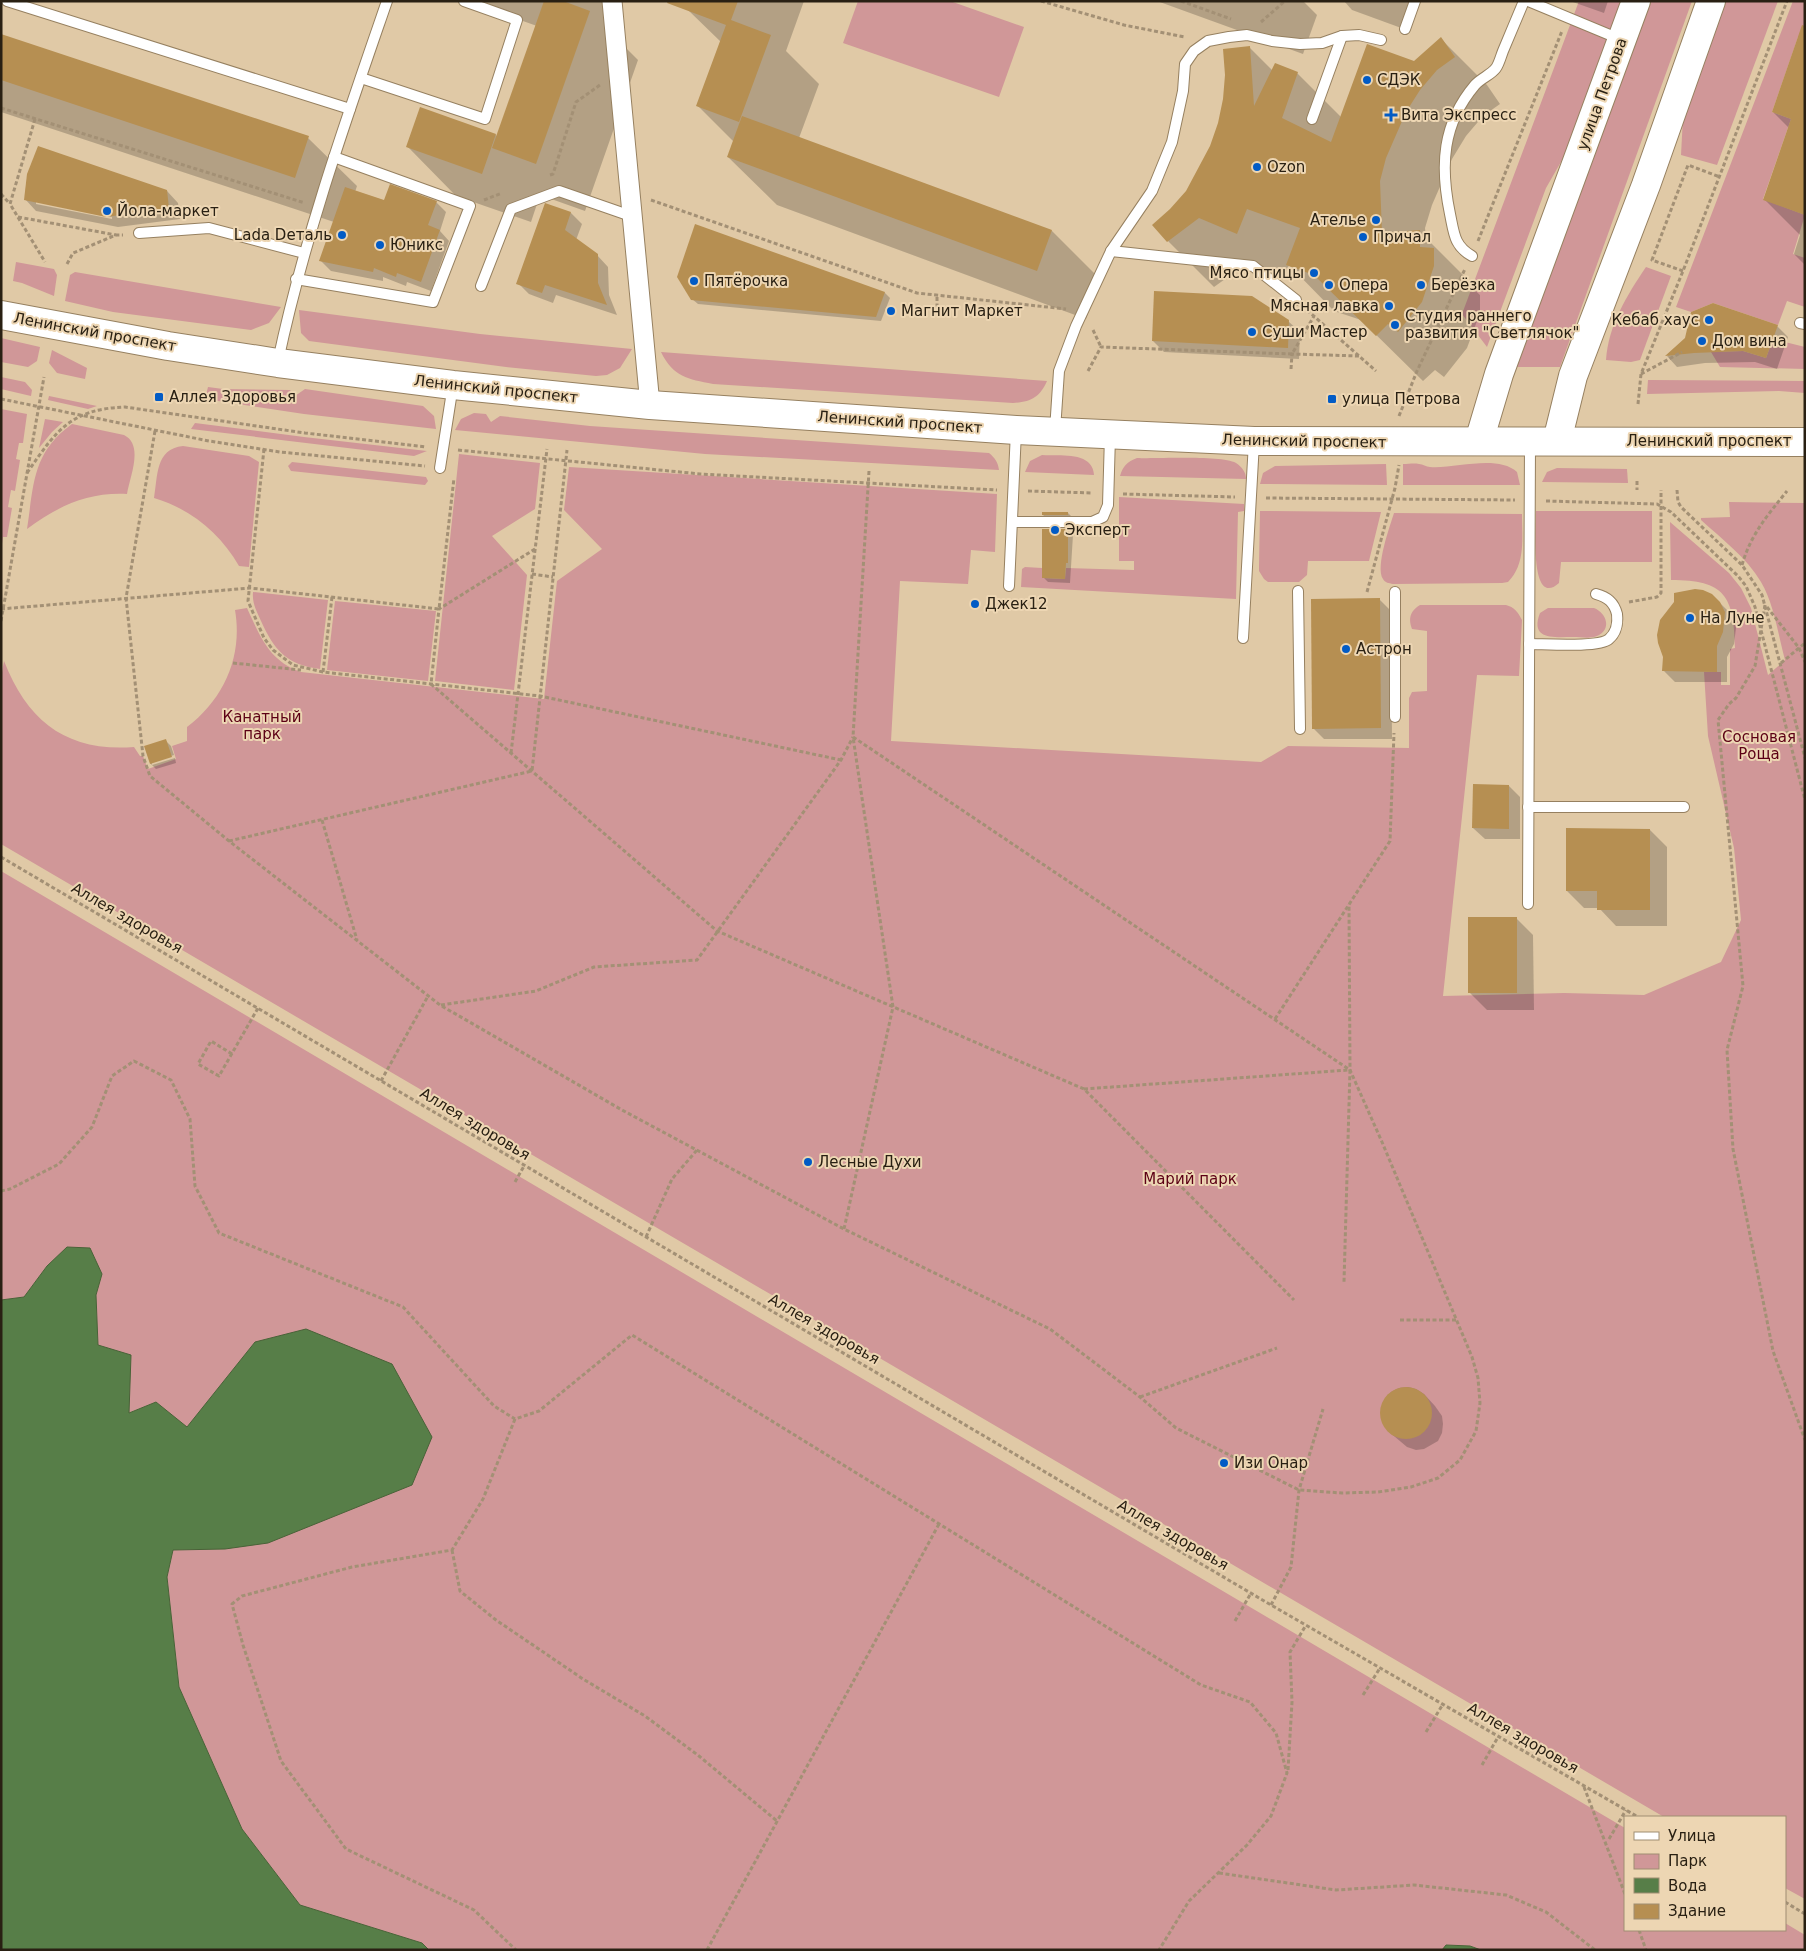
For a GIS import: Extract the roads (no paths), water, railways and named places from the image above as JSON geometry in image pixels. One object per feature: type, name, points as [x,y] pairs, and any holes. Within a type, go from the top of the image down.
[{"type":"main road","name":"улица Петрова","points":[[1479,441],[1499,374],[1636,1]]},
{"type":"main road","points":[[1557,441],[1573,376],[1646,185],[1712,1]]},
{"type":"main road","name":"Ленинский проспект","points":[[1,315],[168,346],[278,363],[650,405],[1016,430],[1254,441],[1805,442]]},
{"type":"street","points":[[612,1],[650,405]]},
{"type":"lane","points":[[7,1],[350,109]]},
{"type":"lane","points":[[278,363],[296,279],[317,207],[387,1]]},
{"type":"lane","points":[[361,78],[485,119],[517,20],[464,1]]},
{"type":"lane","points":[[1405,28],[1415,1]]},
{"type":"lane","points":[[1472,256],[1462,250],[1455,237],[1445,185],[1446,143],[1452,121],[1462,102],[1477,83],[1496,68],[1524,1]]},
{"type":"lane","points":[[1528,1],[1622,40]]},
{"type":"lane","points":[[1055,432],[1059,371],[1083,311],[1111,251],[1152,191],[1172,142],[1183,91],[1185,64],[1194,50],[1208,42],[1251,32],[1272,41],[1300,44],[1322,43],[1342,36],[1359,35],[1381,40]]},
{"type":"lane","points":[[1312,119],[1342,36]]},
{"type":"lane","points":[[296,279],[433,302],[470,206],[334,157]]},
{"type":"lane","points":[[481,286],[511,209],[560,191],[631,216]]},
{"type":"lane","points":[[139,233],[209,228],[304,252]]},
{"type":"lane","points":[[1111,251],[1254,266],[1296,300]]},
{"type":"lane","points":[[440,468],[453,384]]},
{"type":"lane","points":[[1009,586],[1016,430]]},
{"type":"lane","points":[[1012,522],[1092,522],[1098,520],[1106,512],[1110,435]]},
{"type":"lane","points":[[1243,638],[1254,441]]},
{"type":"lane","points":[[1528,904],[1530,441]]},
{"type":"lane","points":[[1298,591],[1300,729]]},
{"type":"lane","points":[[1395,592],[1395,717]]},
{"type":"lane","points":[[1529,644],[1592,644],[1610,639],[1616,627],[1616,611],[1605,597],[1596,594]]},
{"type":"lane","points":[[1528,807],[1684,807]]},
{"type":"water","points":[[67,1247],[90,1248],[102,1274],[96,1295],[98,1345],[131,1355],[129,1413],[156,1402],[187,1427],[255,1342],[306,1329],[392,1364],[432,1437],[412,1485],[268,1543],[225,1549],[173,1550],[167,1577],[179,1687],[242,1829],[300,1905],[422,1943],[429,1950],[1,1950],[1,1300],[24,1297],[47,1266]]},
{"type":"water","points":[[1446,1945],[1470,1946],[1481,1950],[1442,1950]]},
{"type":"place","name":"СДЭК","points":[[1367,80]]},
{"type":"place","name":"Вита Экспресс","points":[[1391,115]]},
{"type":"place","name":"Ozon","points":[[1257,167]]},
{"type":"place","name":"Йола-маркет","points":[[107,211]]},
{"type":"place","name":"Ателье","points":[[1376,220]]},
{"type":"place","name":"Lada Dеталь","points":[[342,235]]},
{"type":"place","name":"Причал","points":[[1363,237]]},
{"type":"place","name":"Юникс","points":[[380,245]]},
{"type":"place","name":"Мясо птицы","points":[[1314,273]]},
{"type":"place","name":"Пятёрочка","points":[[694,281]]},
{"type":"place","name":"Опера","points":[[1329,285]]},
{"type":"place","name":"Берёзка","points":[[1421,285]]},
{"type":"place","name":"Мясная лавка","points":[[1389,306]]},
{"type":"place","name":"Магнит Маркет","points":[[891,311]]},
{"type":"place","name":"Кебаб хаус","points":[[1709,320]]},
{"type":"place","name":"Студия раннего развития \"Светлячок\"","points":[[1395,325]]},
{"type":"place","name":"Суши Мастер","points":[[1252,332]]},
{"type":"place","name":"Дом вина","points":[[1702,341]]},
{"type":"place","name":"Аллея Здоровья","points":[[159,397]]},
{"type":"place","name":"улица Петрова","points":[[1332,399]]},
{"type":"place","name":"Эксперт","points":[[1055,530]]},
{"type":"place","name":"Джек12","points":[[975,604]]},
{"type":"place","name":"На Луне","points":[[1690,618]]},
{"type":"place","name":"Астрон","points":[[1346,649]]},
{"type":"place","name":"Лесные Духи","points":[[808,1162]]},
{"type":"place","name":"Изи Онар","points":[[1224,1463]]},
{"type":"park label","name":"Канатный парк","points":[[262,726]]},
{"type":"park label","name":"Сосновая Роща","points":[[1759,746]]},
{"type":"park label","name":"Марий парк","points":[[1190,1179]]}]
